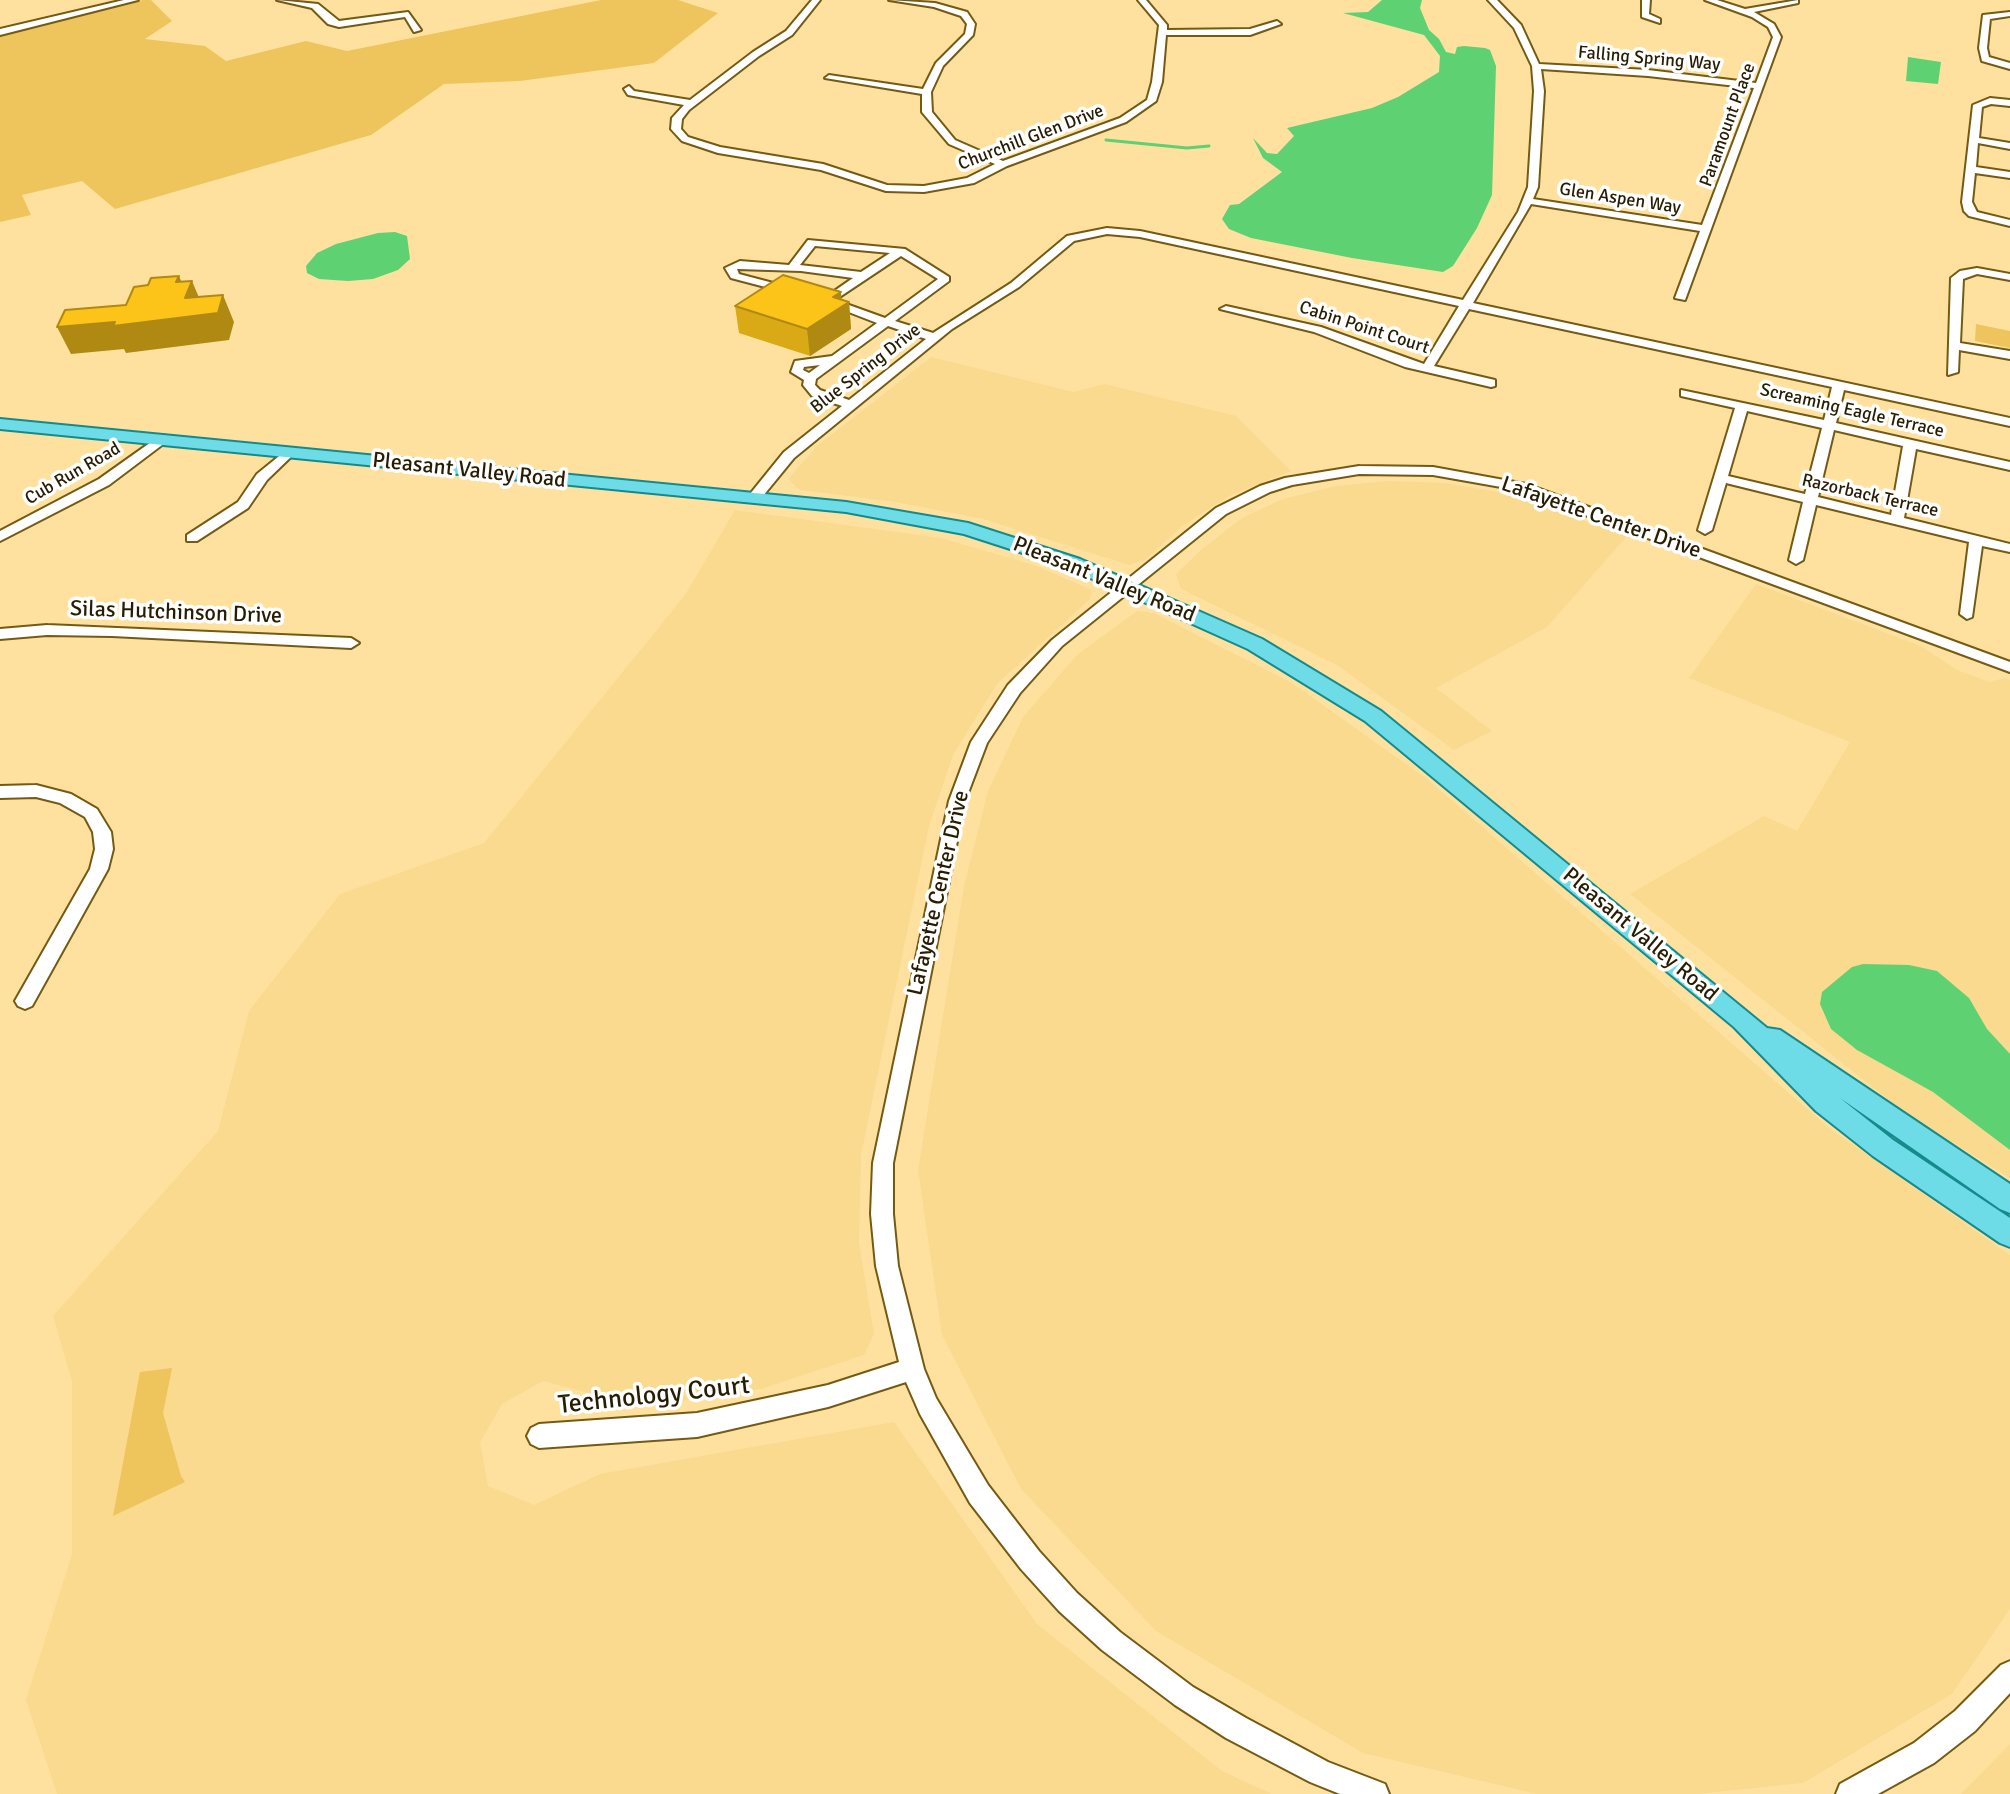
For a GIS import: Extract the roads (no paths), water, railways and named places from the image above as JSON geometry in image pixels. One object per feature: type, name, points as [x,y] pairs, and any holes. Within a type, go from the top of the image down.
[{"type":"main road","name":"Pleasant Valley Road","points":[[0,424],[883,512],[968,529],[1073,563],[1255,644],[1373,716],[1743,1020],[1826,1103],[1883,1148],[2010,1234]]},
{"type":"main road","name":"Pleasant Valley Road","points":[[1743,1020],[1795,1052],[2010,1200]]},
{"type":"street","points":[[0,32],[134,0]]},
{"type":"street","points":[[281,0],[315,6],[331,22],[339,24],[408,14],[417,30]]},
{"type":"street","points":[[629,89],[631,93],[691,103],[789,33],[816,0]]},
{"type":"street","points":[[893,0],[935,5],[964,14],[971,24],[969,35],[939,65],[926,92],[927,112],[952,142],[1003,164]]},
{"type":"street","points":[[1142,0],[1163,25],[1161,33],[1250,32],[1277,24]]},
{"type":"street","points":[[1427,368],[1529,201],[1533,187],[1539,91],[1536,66],[1518,27],[1492,0]]},
{"type":"street","points":[[1646,0],[1645,15],[1657,21]]},
{"type":"street","name":"Paramount Place","points":[[1681,298],[1777,37],[1771,26],[1746,11],[1709,0]]},
{"type":"street","points":[[1746,11],[1795,1]]},
{"type":"street","points":[[2010,14],[1986,17],[1983,48],[1985,59],[2010,66]]},
{"type":"street","name":"Churchill Glen Drive","points":[[691,103],[677,118],[676,129],[685,139],[696,144],[823,167],[873,186],[900,189],[947,187],[970,181],[1003,164],[1113,125],[1144,107],[1154,95],[1157,82],[1161,33]]},
{"type":"street","name":"Falling Spring Way","points":[[1536,66],[1648,73],[1759,86]]},
{"type":"street","points":[[829,78],[926,92]]},
{"type":"street","points":[[2010,103],[1979,104],[1969,211],[1980,217],[2010,223]]},
{"type":"street","points":[[1975,140],[2010,146]]},
{"type":"street","points":[[1972,169],[2010,175]]},
{"type":"street","name":"Glen Aspen Way","points":[[1529,201],[1706,229]]},
{"type":"street","name":"Blue Spring Drive","points":[[753,499],[789,455],[965,314],[1015,285],[1071,238],[1091,232],[1121,231],[1466,305]]},
{"type":"street","points":[[797,269],[793,267],[812,242],[901,251],[945,279],[810,378],[809,385],[816,393],[850,405]]},
{"type":"street","points":[[826,301],[901,251]]},
{"type":"street","points":[[863,276],[740,264],[733,265],[731,271],[741,277],[826,301],[936,338]]},
{"type":"street","points":[[1952,372],[1957,278],[1964,273],[1977,271],[2010,277]]},
{"type":"street","points":[[1466,305],[2010,422]]},
{"type":"street","name":"Cabin Point Court","points":[[1226,309],[1317,329],[1427,368],[1491,383]]},
{"type":"street","points":[[1953,345],[2010,355]]},
{"type":"street","points":[[1796,560],[1827,424],[1839,386]]},
{"type":"street","name":"Screaming Eagle Terrace","points":[[1685,393],[2010,466]]},
{"type":"street","points":[[1705,530],[1742,405]]},
{"type":"street","name":"Cub Run Road","points":[[0,537],[104,482],[161,439]]},
{"type":"street","points":[[1897,520],[1910,443]]},
{"type":"street","points":[[192,538],[243,505],[262,477],[289,452]]},
{"type":"street","name":"Lafayette Center Drive","points":[[1375,1794],[1320,1772],[1197,1704],[1111,1641],[1068,1602],[1030,1560],[979,1494],[934,1417],[912,1369],[887,1266],[882,1214],[883,1163],[957,801],[979,742],[1014,689],[1057,643],[1221,511],[1265,489],[1304,478],[1345,472],[1433,471],[1492,480],[1548,495],[2010,667]]},
{"type":"street","name":"Razorback Terrace","points":[[1721,478],[2010,548]]},
{"type":"street","points":[[1967,614],[1976,539]]},
{"type":"street","name":"Silas Hutchinson Drive","points":[[0,634],[73,630],[351,643]]},
{"type":"street","points":[[0,792],[36,791],[65,798],[91,813],[102,832],[104,849],[99,869],[25,1001]]},
{"type":"street","name":"Technology Court","points":[[539,1436],[697,1425],[828,1396],[912,1369]]},
{"type":"street","points":[[1850,1794],[1924,1753],[1965,1721],[2010,1674]]},
{"type":"waterway","points":[[1033,141],[1071,124]]},
{"type":"waterway","points":[[1106,140],[1187,148],[1209,146]]}]
